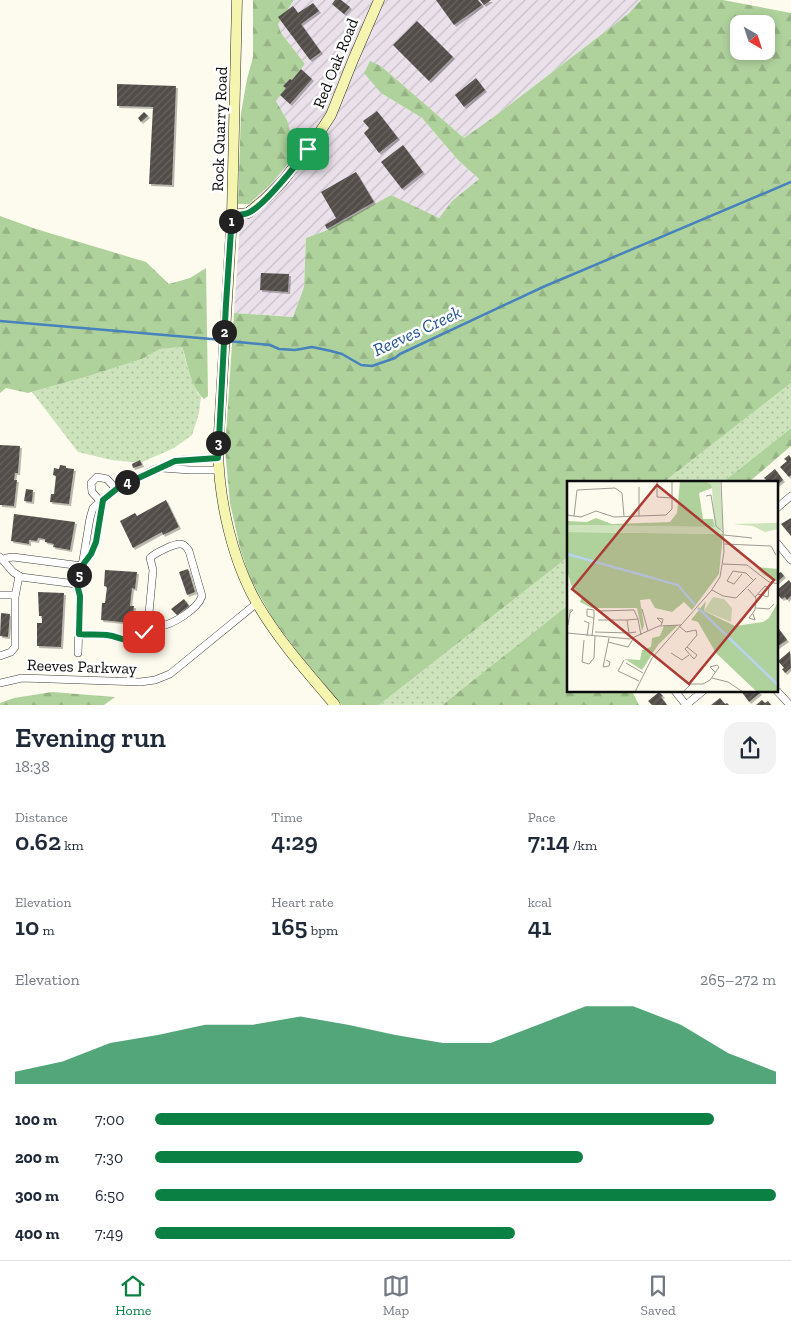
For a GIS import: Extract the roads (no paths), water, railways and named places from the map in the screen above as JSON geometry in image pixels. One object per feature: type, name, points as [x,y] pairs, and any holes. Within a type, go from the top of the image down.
[{"type":"street","name":"Rock Quarry Road","points":[[237,0],[232,215],[218,458],[220,484],[231,539],[240,567],[257,603],[295,657],[335,705]]},
{"type":"street","name":"Red Oak Road","points":[[232,215],[248,213],[283,181],[331,115],[356,51],[379,0]]},
{"type":"street","points":[[78,653],[80,596],[76,584],[82,566],[91,514],[95,506],[116,489],[149,472],[180,460],[218,458]]},
{"type":"street","points":[[162,468],[219,470]]},
{"type":"street","points":[[101,502],[90,489],[93,480],[97,477],[104,478],[116,489]]},
{"type":"street","points":[[778,507],[791,496]]},
{"type":"street","points":[[79,634],[107,635],[131,641],[141,636],[148,624],[153,570],[150,558],[179,544],[184,545],[189,551],[202,596],[200,601],[194,608],[170,623],[159,626],[148,624]]},
{"type":"street","points":[[778,544],[791,560]]},
{"type":"street","points":[[1,559],[13,557],[82,566]]},
{"type":"street","points":[[1,559],[12,572],[26,579],[76,584]]},
{"type":"street","points":[[0,656],[11,652],[15,647],[16,595],[19,576]]},
{"type":"street","points":[[0,595],[16,595]]},
{"type":"street","name":"Reeves Parkway","points":[[0,683],[22,678],[140,682],[156,680],[170,674],[257,603]]},
{"type":"street","points":[[675,692],[686,705],[702,692]]},
{"type":"street","points":[[778,692],[790,705]]},
{"type":"waterway","name":"Reeves Creek","points":[[228,341],[270,345],[279,349],[295,350],[312,347],[342,354],[361,365],[372,366],[395,358],[543,287],[791,182]]},
{"type":"waterway","name":"Reeves Creek","points":[[0,321],[223,340]]}]
